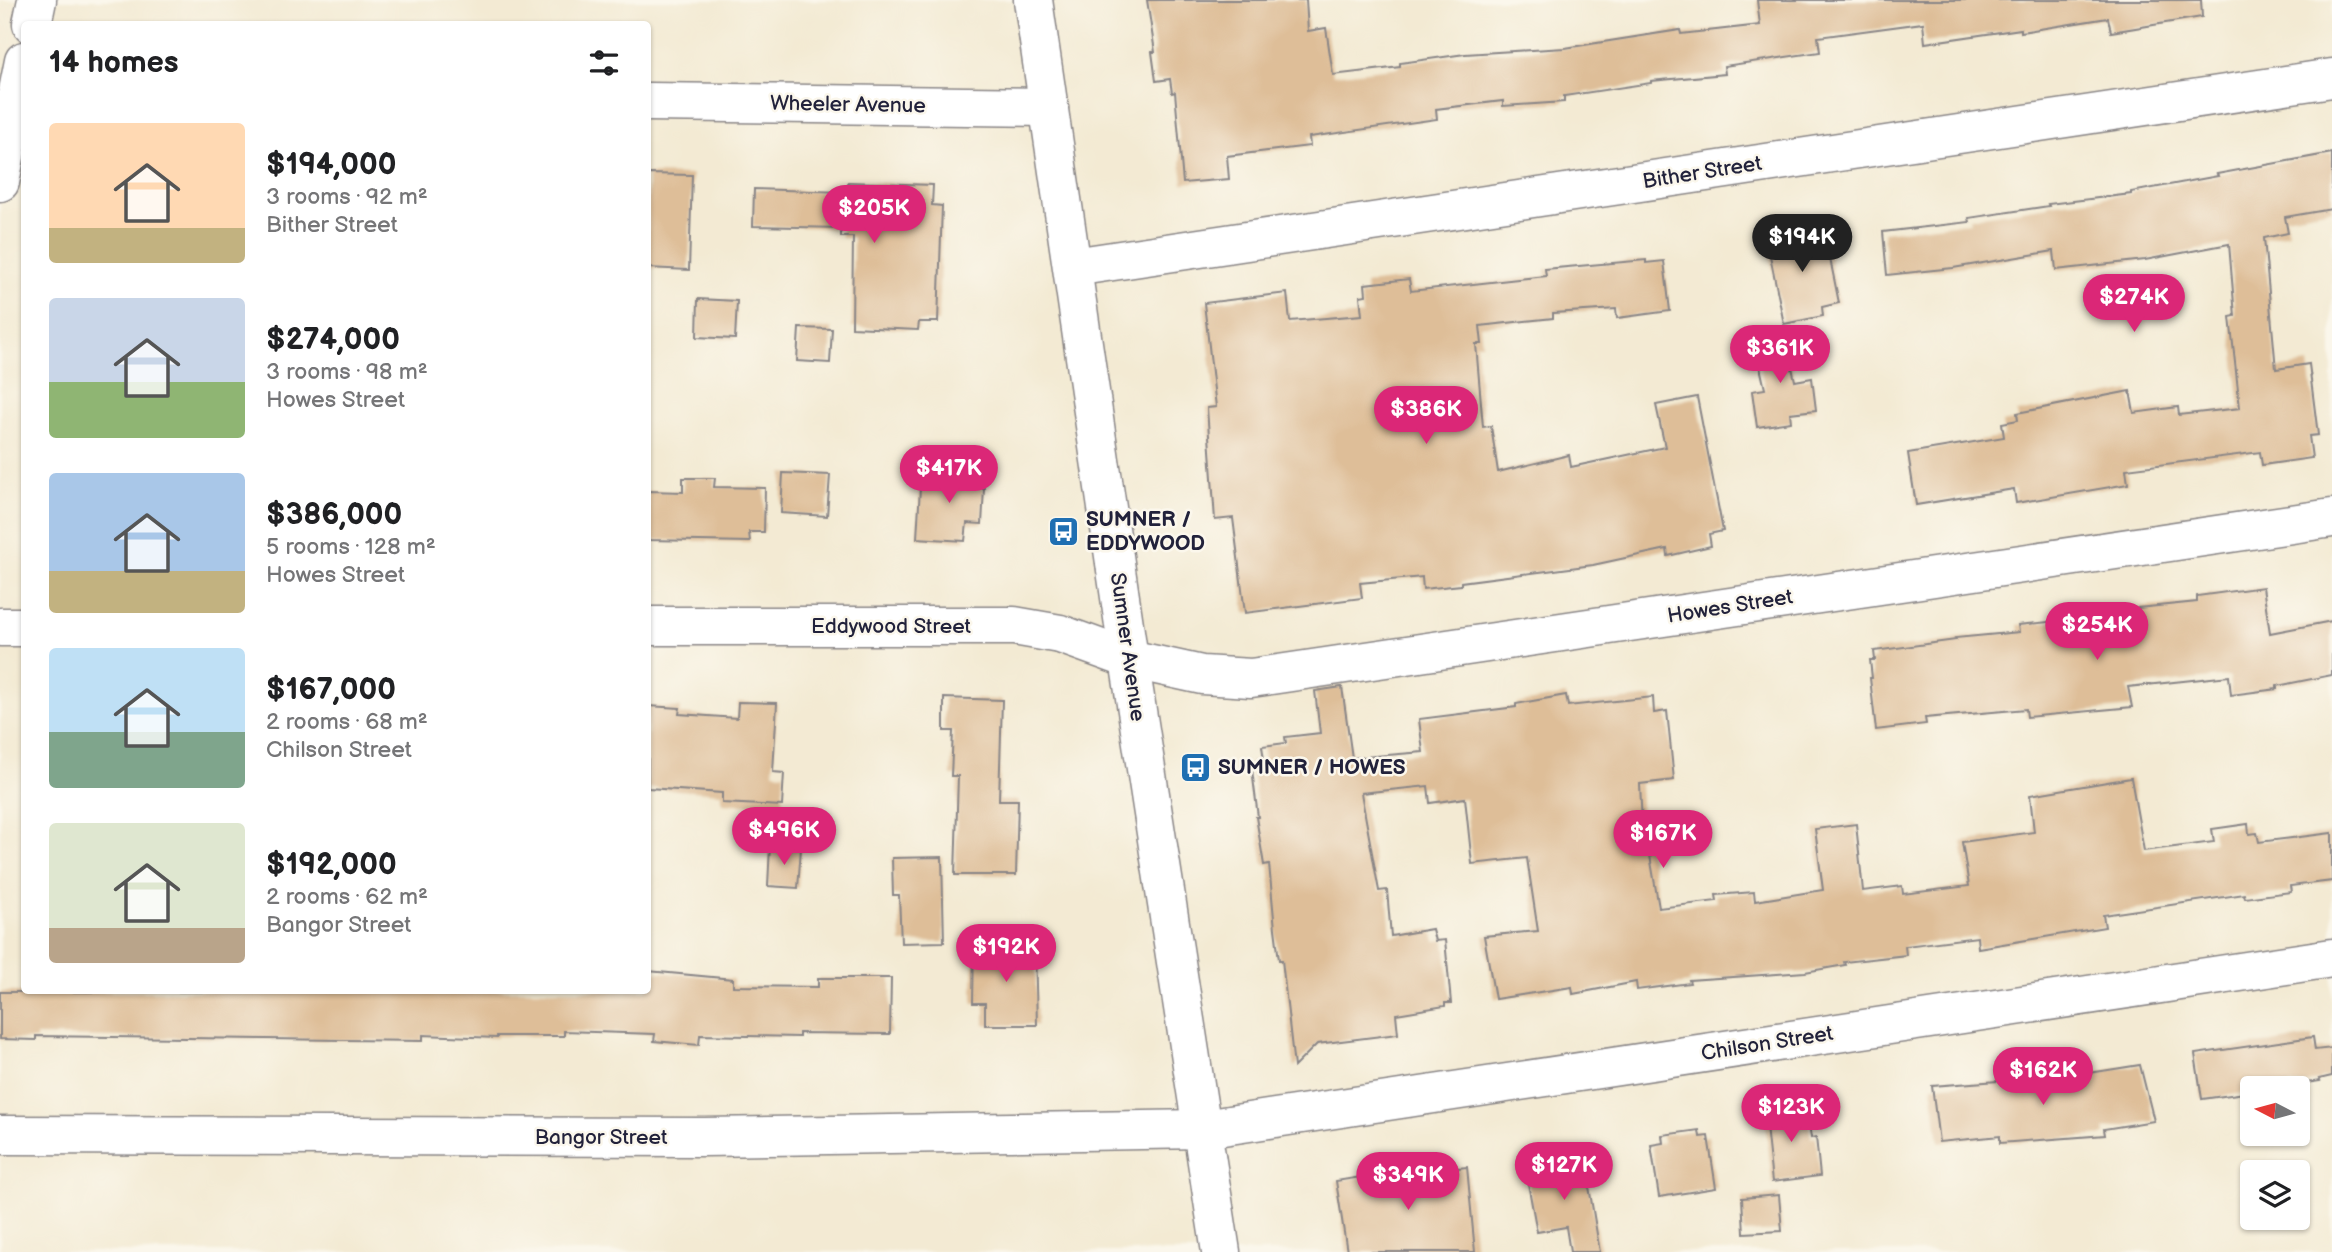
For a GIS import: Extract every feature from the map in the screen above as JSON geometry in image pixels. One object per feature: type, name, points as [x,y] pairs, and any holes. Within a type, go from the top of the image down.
[{"type":"street","points":[[33,21],[37,0]]},
{"type":"street","name":"Sumner Avenue","points":[[1033,0],[1129,659],[1222,1252]]},
{"type":"street","name":"Bither Street","points":[[1073,267],[2332,78]]},
{"type":"street","points":[[0,182],[17,86]]},
{"type":"street","name":"Wheeler Avenue","points":[[651,102],[1049,107]]},
{"type":"street","name":"Howes Street","points":[[1129,659],[1202,675],[1251,678],[2332,518]]},
{"type":"street","name":"Eddywood Street","points":[[651,626],[1013,626],[1060,634],[1129,659]]},
{"type":"street","points":[[0,627],[21,627]]},
{"type":"street","name":"Chilson Street","points":[[1203,1129],[2332,958]]},
{"type":"street","name":"Bangor Street","points":[[0,1135],[704,1137],[1203,1129]]},
{"type":"building","points":[[1147,0],[1306,0],[1308,31],[1326,28],[1333,75],[1400,67],[1400,63],[1465,54],[1565,48],[1680,30],[1681,34],[1760,25],[1757,0],[2201,0],[2202,17],[2111,32],[2108,18],[1925,43],[1923,23],[1818,37],[1820,52],[1724,66],[1725,74],[1651,81],[1564,96],[1564,102],[1503,106],[1503,101],[1436,109],[1437,119],[1309,137],[1310,146],[1227,156],[1229,179],[1183,183],[1175,92],[1172,93],[1170,79],[1156,81],[1152,52],[1155,52]]},
{"type":"building","points":[[2332,153],[2332,209],[2285,217],[2288,233],[2264,238],[2276,369],[2309,364],[2318,435],[2309,436],[2312,458],[2262,465],[2260,452],[2126,469],[2128,484],[2016,503],[2014,489],[1916,505],[1908,453],[2004,437],[2002,423],[2018,420],[2017,413],[2130,391],[2134,413],[2178,407],[2179,415],[2240,408],[2230,317],[2235,316],[2229,244],[2145,260],[2056,270],[2054,251],[1953,268],[1887,275],[1883,232],[1970,222],[1969,218],[2049,206],[2048,204],[2131,194],[2218,176],[2217,174]]},
{"type":"building","points":[[651,174],[692,175],[689,270],[651,268]]},
{"type":"building","points":[[848,182],[933,185],[932,205],[942,206],[938,322],[919,322],[918,330],[852,327],[853,237],[841,237],[841,228],[753,226],[754,189],[842,192],[842,186],[848,186]]},
{"type":"building","points":[[1808,227],[1809,232],[1824,229],[1839,303],[1822,307],[1823,316],[1784,324],[1766,236]]},
{"type":"building","points":[[1646,260],[1646,263],[1664,261],[1670,311],[1617,318],[1616,309],[1553,313],[1553,318],[1480,326],[1482,344],[1476,344],[1483,427],[1491,426],[1498,472],[1569,455],[1571,467],[1665,447],[1656,405],[1697,397],[1723,531],[1709,534],[1711,546],[1668,556],[1667,549],[1593,565],[1461,582],[1461,585],[1423,589],[1422,577],[1360,583],[1362,598],[1245,613],[1233,518],[1215,520],[1207,408],[1216,407],[1204,303],[1287,293],[1290,321],[1362,315],[1360,296],[1366,295],[1365,284],[1409,279],[1411,291],[1546,276],[1545,269]]},
{"type":"building","points":[[698,299],[737,301],[735,339],[697,337]]},
{"type":"building","points":[[799,328],[832,329],[830,363],[797,361]]},
{"type":"building","points":[[1785,335],[1795,381],[1812,378],[1816,410],[1790,413],[1791,422],[1757,427],[1752,391],[1765,389],[1754,341]]},
{"type":"building","points":[[930,466],[969,468],[967,487],[984,488],[982,524],[967,523],[965,541],[917,538],[920,488],[929,489]]},
{"type":"building","points":[[783,473],[830,475],[827,516],[781,513]]},
{"type":"building","points":[[683,478],[715,478],[714,487],[765,488],[764,532],[749,532],[750,542],[651,540],[651,491],[683,492]]},
{"type":"building","points":[[2263,587],[2270,633],[2332,621],[2332,675],[2277,686],[2277,689],[2231,695],[2229,676],[2128,687],[2132,707],[2027,717],[2026,709],[1925,718],[1926,724],[1876,730],[1870,678],[1870,660],[1875,660],[1874,651],[1956,640],[1955,638],[2019,632],[2018,625],[2068,620],[2068,629],[2139,621],[2138,608],[2197,602],[2197,596]]},
{"type":"building","points":[[1342,687],[1352,758],[1423,752],[1419,719],[1516,707],[1516,704],[1566,695],[1568,706],[1653,697],[1654,713],[1667,711],[1674,780],[1640,784],[1643,845],[1648,844],[1659,908],[1717,901],[1716,895],[1754,892],[1755,901],[1823,890],[1815,829],[1856,824],[1863,891],[1902,886],[1903,894],[1969,886],[1962,842],[2034,832],[2030,795],[2131,778],[2144,851],[2214,842],[2212,829],[2248,824],[2249,834],[2257,833],[2259,842],[2332,833],[2332,881],[2290,886],[2291,892],[2245,898],[2244,894],[2103,915],[2105,927],[1978,948],[1977,937],[1905,946],[1906,955],[1844,962],[1845,965],[1805,972],[1689,980],[1690,983],[1637,990],[1636,982],[1573,994],[1572,987],[1495,999],[1484,936],[1538,931],[1527,858],[1472,864],[1465,798],[1430,803],[1428,786],[1361,793],[1379,891],[1387,890],[1391,936],[1432,929],[1435,941],[1445,940],[1451,1003],[1396,1014],[1398,1034],[1317,1044],[1294,1067],[1269,864],[1264,865],[1251,762],[1264,760],[1262,746],[1286,743],[1285,737],[1320,733],[1315,691]]},
{"type":"building","points":[[944,698],[1002,700],[999,800],[1018,800],[1016,875],[955,875],[958,776],[951,776],[953,731],[944,731]]},
{"type":"building","points":[[738,702],[777,703],[773,772],[784,773],[782,806],[722,803],[722,793],[651,788],[651,706],[680,708],[679,714],[737,718]]},
{"type":"building","points":[[770,846],[801,848],[798,888],[768,886]]},
{"type":"building","points":[[942,857],[944,942],[901,943],[899,895],[893,895],[892,858]]},
{"type":"building","points":[[974,946],[1035,947],[1037,1025],[985,1025],[985,1003],[973,1003]]},
{"type":"building","points":[[651,971],[733,979],[733,986],[818,987],[818,978],[891,978],[890,1034],[799,1033],[799,1037],[700,1035],[699,1045],[654,1041],[655,1034],[564,1031],[564,1036],[497,1038],[423,1035],[423,1041],[36,1036],[36,1040],[0,1039],[0,992],[651,994]]},
{"type":"building","points":[[2313,1037],[2315,1050],[2332,1048],[2332,1076],[2310,1082],[2310,1076],[2240,1076],[2240,1094],[2202,1099],[2195,1054]]},
{"type":"building","points":[[2140,1065],[2154,1121],[2104,1129],[2105,1135],[2000,1143],[2000,1136],[1939,1142],[1932,1086],[2077,1075]]},
{"type":"building","points":[[1806,1104],[1811,1138],[1816,1137],[1820,1176],[1772,1182],[1764,1108]]},
{"type":"building","points":[[1699,1130],[1700,1137],[1708,1136],[1716,1188],[1659,1197],[1651,1145],[1663,1143],[1662,1135]]},
{"type":"building","points":[[1584,1157],[1600,1252],[1570,1252],[1566,1227],[1537,1232],[1525,1167]]},
{"type":"building","points":[[1467,1167],[1475,1252],[1347,1252],[1336,1181],[1417,1168],[1418,1172]]},
{"type":"building","points":[[1779,1195],[1782,1231],[1744,1233],[1742,1198]]},
{"type":"place","name":"SUMNER / EDDYWOOD","points":[[1063,531]]},
{"type":"place","name":"SUMNER / HOWES","points":[[1195,767]]}]
